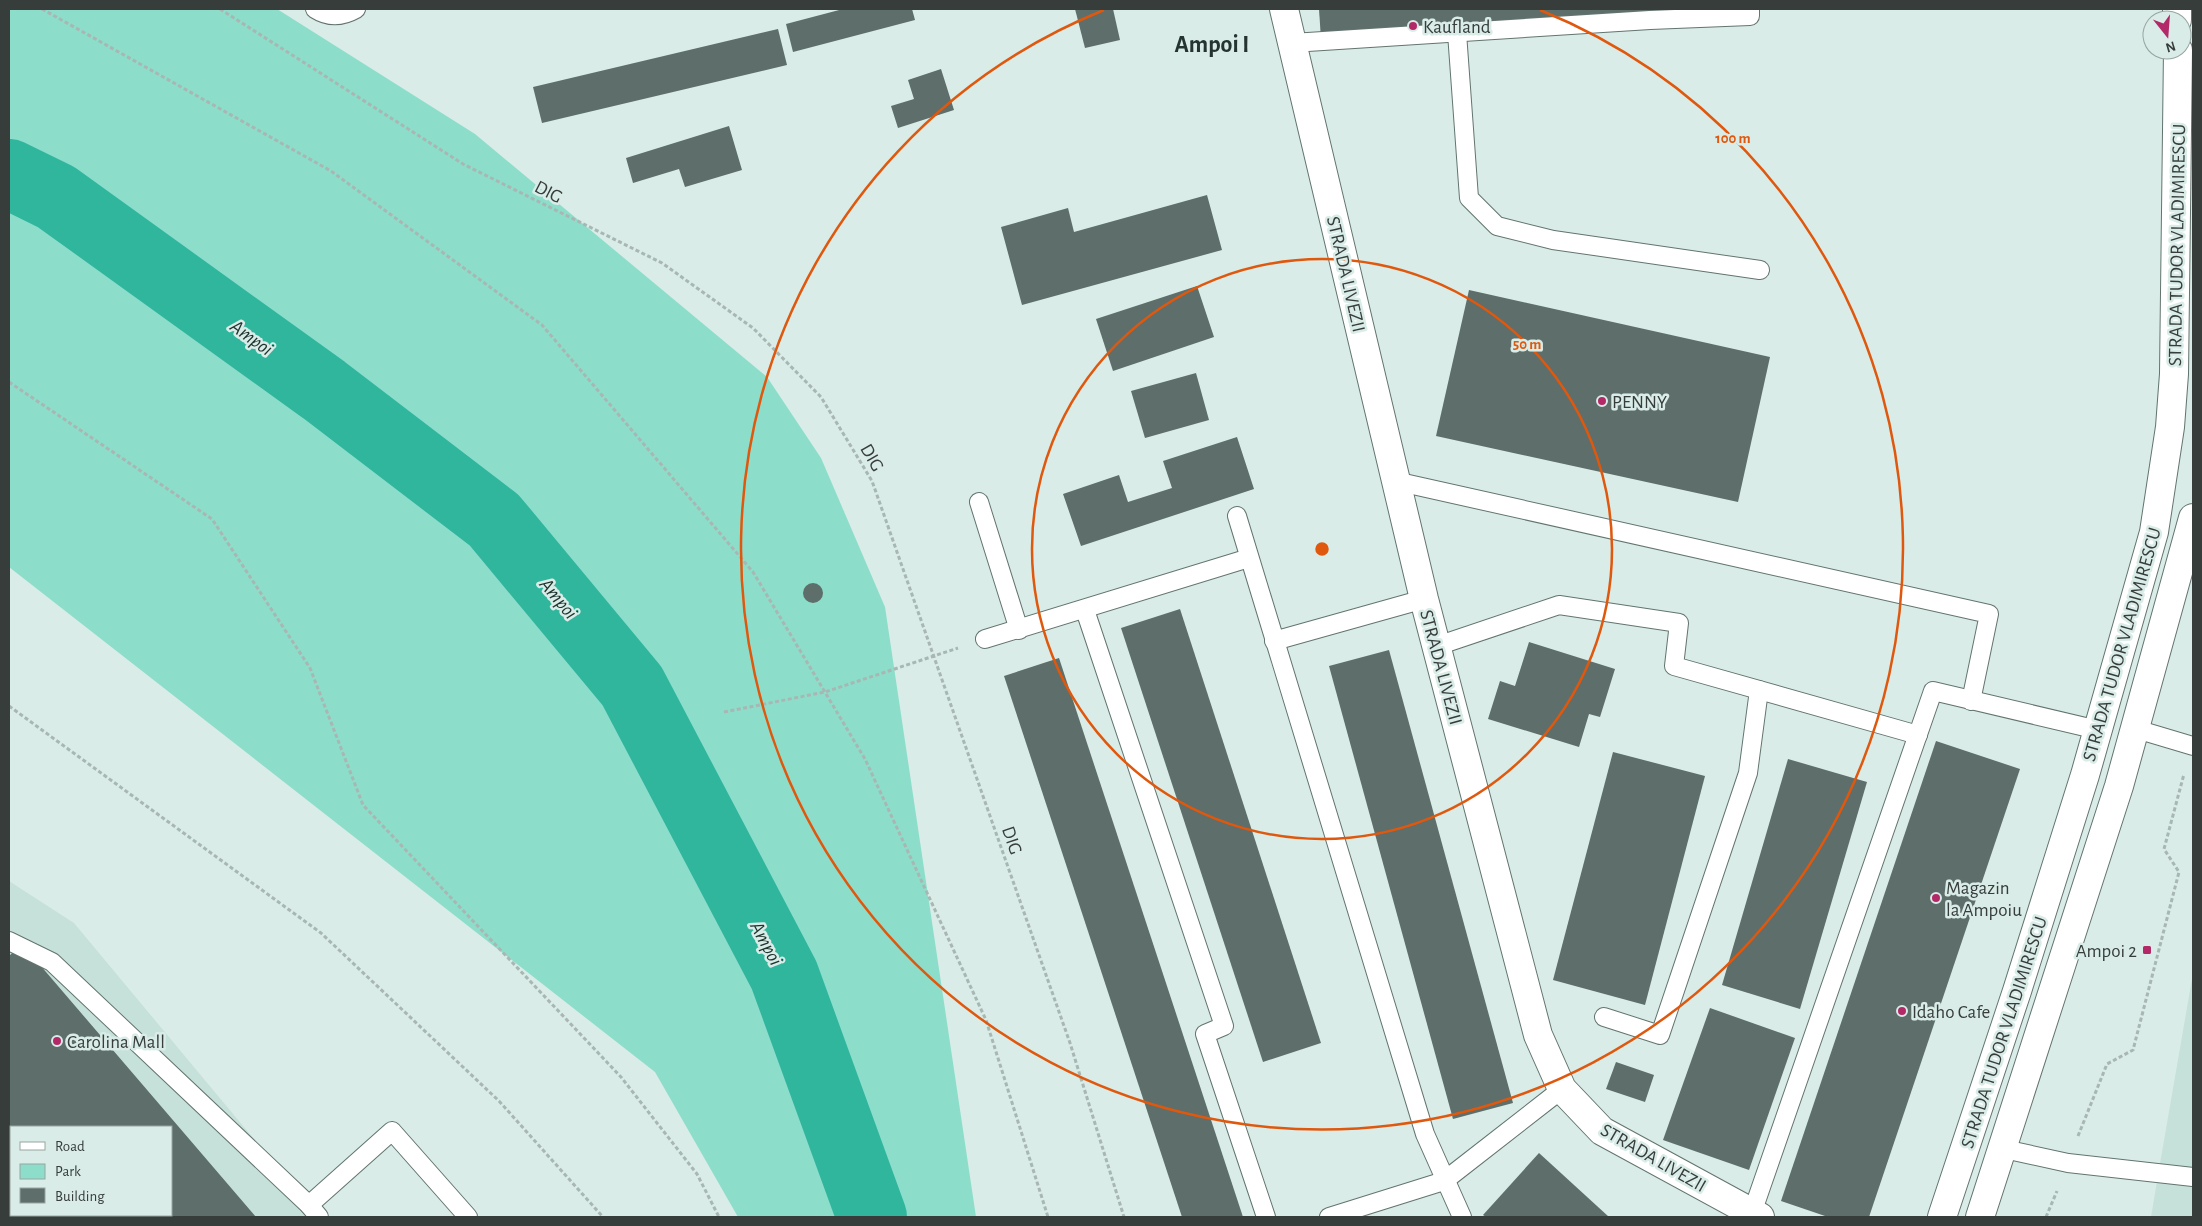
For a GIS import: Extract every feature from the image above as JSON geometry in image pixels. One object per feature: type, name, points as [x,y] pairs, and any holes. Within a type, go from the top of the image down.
[{"type":"main road","name":"STRADA LIVEZII","points":[[1284,9],[1424,599],[1538,1035],[1562,1089],[1602,1131],[1756,1215]]},
{"type":"main road","name":"STRADA TUDOR VLADIMIRESCU","points":[[1942,1217],[2017,992],[2098,730],[2154,532],[2170,427],[2174,374],[2178,60]]},
{"type":"main road","name":"STRADA TUDOR VLADIMIRESCU","points":[[1980,1217],[2004,1149],[2136,729],[2193,518]]},
{"type":"lane","points":[[315,9],[326,16],[347,14],[356,9]]},
{"type":"lane","points":[[1292,43],[1650,20],[1750,16],[1750,9]]},
{"type":"lane","points":[[1457,33],[1469,198],[1497,226],[1553,240],[1760,270]]},
{"type":"lane","points":[[1395,481],[1989,614],[1971,701]]},
{"type":"lane","points":[[979,502],[1018,630]]},
{"type":"lane","points":[[1237,516],[1424,1134],[1444,1182],[1462,1217]]},
{"type":"lane","points":[[985,639],[1085,610],[1249,558]]},
{"type":"lane","points":[[1274,641],[1424,599]]},
{"type":"lane","points":[[1437,646],[1559,605],[1680,623],[1674,666],[1918,735]]},
{"type":"lane","points":[[1085,610],[1224,1026],[1205,1034],[1266,1217]]},
{"type":"lane","points":[[1604,1017],[1660,1035],[1748,773],[1759,690]]},
{"type":"lane","points":[[1756,1215],[1933,691],[2098,730]]},
{"type":"lane","points":[[2136,729],[2192,746]]},
{"type":"lane","points":[[9,941],[52,962],[314,1211],[392,1131],[468,1217]]},
{"type":"lane","points":[[1329,1217],[1444,1182],[1562,1089]]},
{"type":"lane","points":[[2004,1149],[2068,1163],[2193,1177]]},
{"type":"path","points":[[42,9],[331,171],[542,325],[753,572],[865,759],[986,1020],[1048,1217]]},
{"type":"path","name":"DIG","points":[[220,9],[463,164],[662,263],[752,328],[821,397],[872,481],[1070,1042],[1124,1217]]},
{"type":"path","points":[[9,382],[212,519],[310,668],[363,805],[621,1077],[697,1174],[719,1217]]},
{"type":"path","points":[[724,712],[825,692],[934,656]]},
{"type":"path","points":[[9,706],[321,933],[499,1101],[603,1217]]},
{"type":"path","points":[[2046,1217],[2107,1064],[2133,1050],[2179,872],[2164,849],[2192,746]]},
{"type":"shaded area","points":[[9,881],[74,923],[319,1217],[9,1217]]},
{"type":"shaded area","points":[[2193,973],[2193,1217],[2151,1217],[2158,1175]]},
{"type":"green space","points":[[9,9],[277,9],[475,134],[767,377],[821,458],[885,607],[976,1217],[738,1217],[655,1072],[9,567]]},
{"type":"building","points":[[843,9],[912,9],[915,20],[793,52],[786,24]]},
{"type":"building","points":[[1075,9],[1113,9],[1120,40],[1085,48]]},
{"type":"building","name":"Kaufland","points":[[1319,9],[1689,9],[1690,14],[1321,39]]},
{"type":"building","points":[[778,29],[787,65],[542,123],[533,87]]},
{"type":"building","points":[[941,69],[954,110],[898,128],[891,106],[914,99],[908,80]]},
{"type":"building","points":[[729,126],[742,170],[685,187],[679,169],[633,183],[626,158]]},
{"type":"building","points":[[1207,195],[1222,250],[1022,305],[1001,227],[1068,208],[1074,232]]},
{"type":"building","points":[[1197,286],[1214,337],[1113,371],[1096,319]]},
{"type":"building","name":"PENNY","points":[[1469,290],[1770,357],[1738,502],[1436,436]]},
{"type":"building","points":[[1196,373],[1209,420],[1145,438],[1131,391]]},
{"type":"building","points":[[1237,437],[1254,489],[1081,546],[1063,494],[1119,475],[1128,502],[1172,488],[1163,461]]},
{"type":"building","points":[[813,583],[820,586],[823,593],[820,600],[813,603],[806,600],[803,593],[806,586]]},
{"type":"building","points":[[1180,609],[1321,1043],[1263,1062],[1121,628]]},
{"type":"building","points":[[1529,642],[1615,669],[1600,717],[1589,714],[1579,747],[1488,719],[1500,681],[1515,686]]},
{"type":"building","points":[[1389,650],[1513,1103],[1453,1119],[1329,666]]},
{"type":"building","points":[[1059,658],[1243,1217],[1182,1217],[1004,676]]},
{"type":"building","points":[[1936,741],[2020,769],[1869,1217],[1828,1217],[1781,1201]]},
{"type":"building","points":[[1613,752],[1705,776],[1645,1005],[1553,980]]},
{"type":"building","points":[[1788,759],[1867,782],[1800,1009],[1722,985]]},
{"type":"building","name":"Carolina Mall","points":[[22,944],[256,1217],[9,1217],[9,956]]},
{"type":"building","points":[[1710,1008],[1795,1038],[1749,1170],[1663,1140]]},
{"type":"building","points":[[1616,1062],[1654,1075],[1645,1102],[1606,1089]]},
{"type":"building","points":[[1539,1153],[1609,1217],[1486,1217],[1483,1215]]},
{"type":"waterway","name":"Ampoi","points":[[9,174],[56,197],[324,390],[494,520],[632,686],[784,975],[872,1217]]},
{"type":"place","name":"Kaufland","points":[[1413,26]]},
{"type":"place","name":"PENNY","points":[[1602,401]]},
{"type":"place","name":"Magazin la Ampoiu","points":[[1936,898]]},
{"type":"place","name":"Ampoi 2","points":[[2147,950]]},
{"type":"place","name":"Idaho Cafe","points":[[1902,1011]]},
{"type":"place","name":"Carolina Mall","points":[[57,1041]]},
{"type":"district","name":"Ampoi I","points":[[1212,44]]}]
